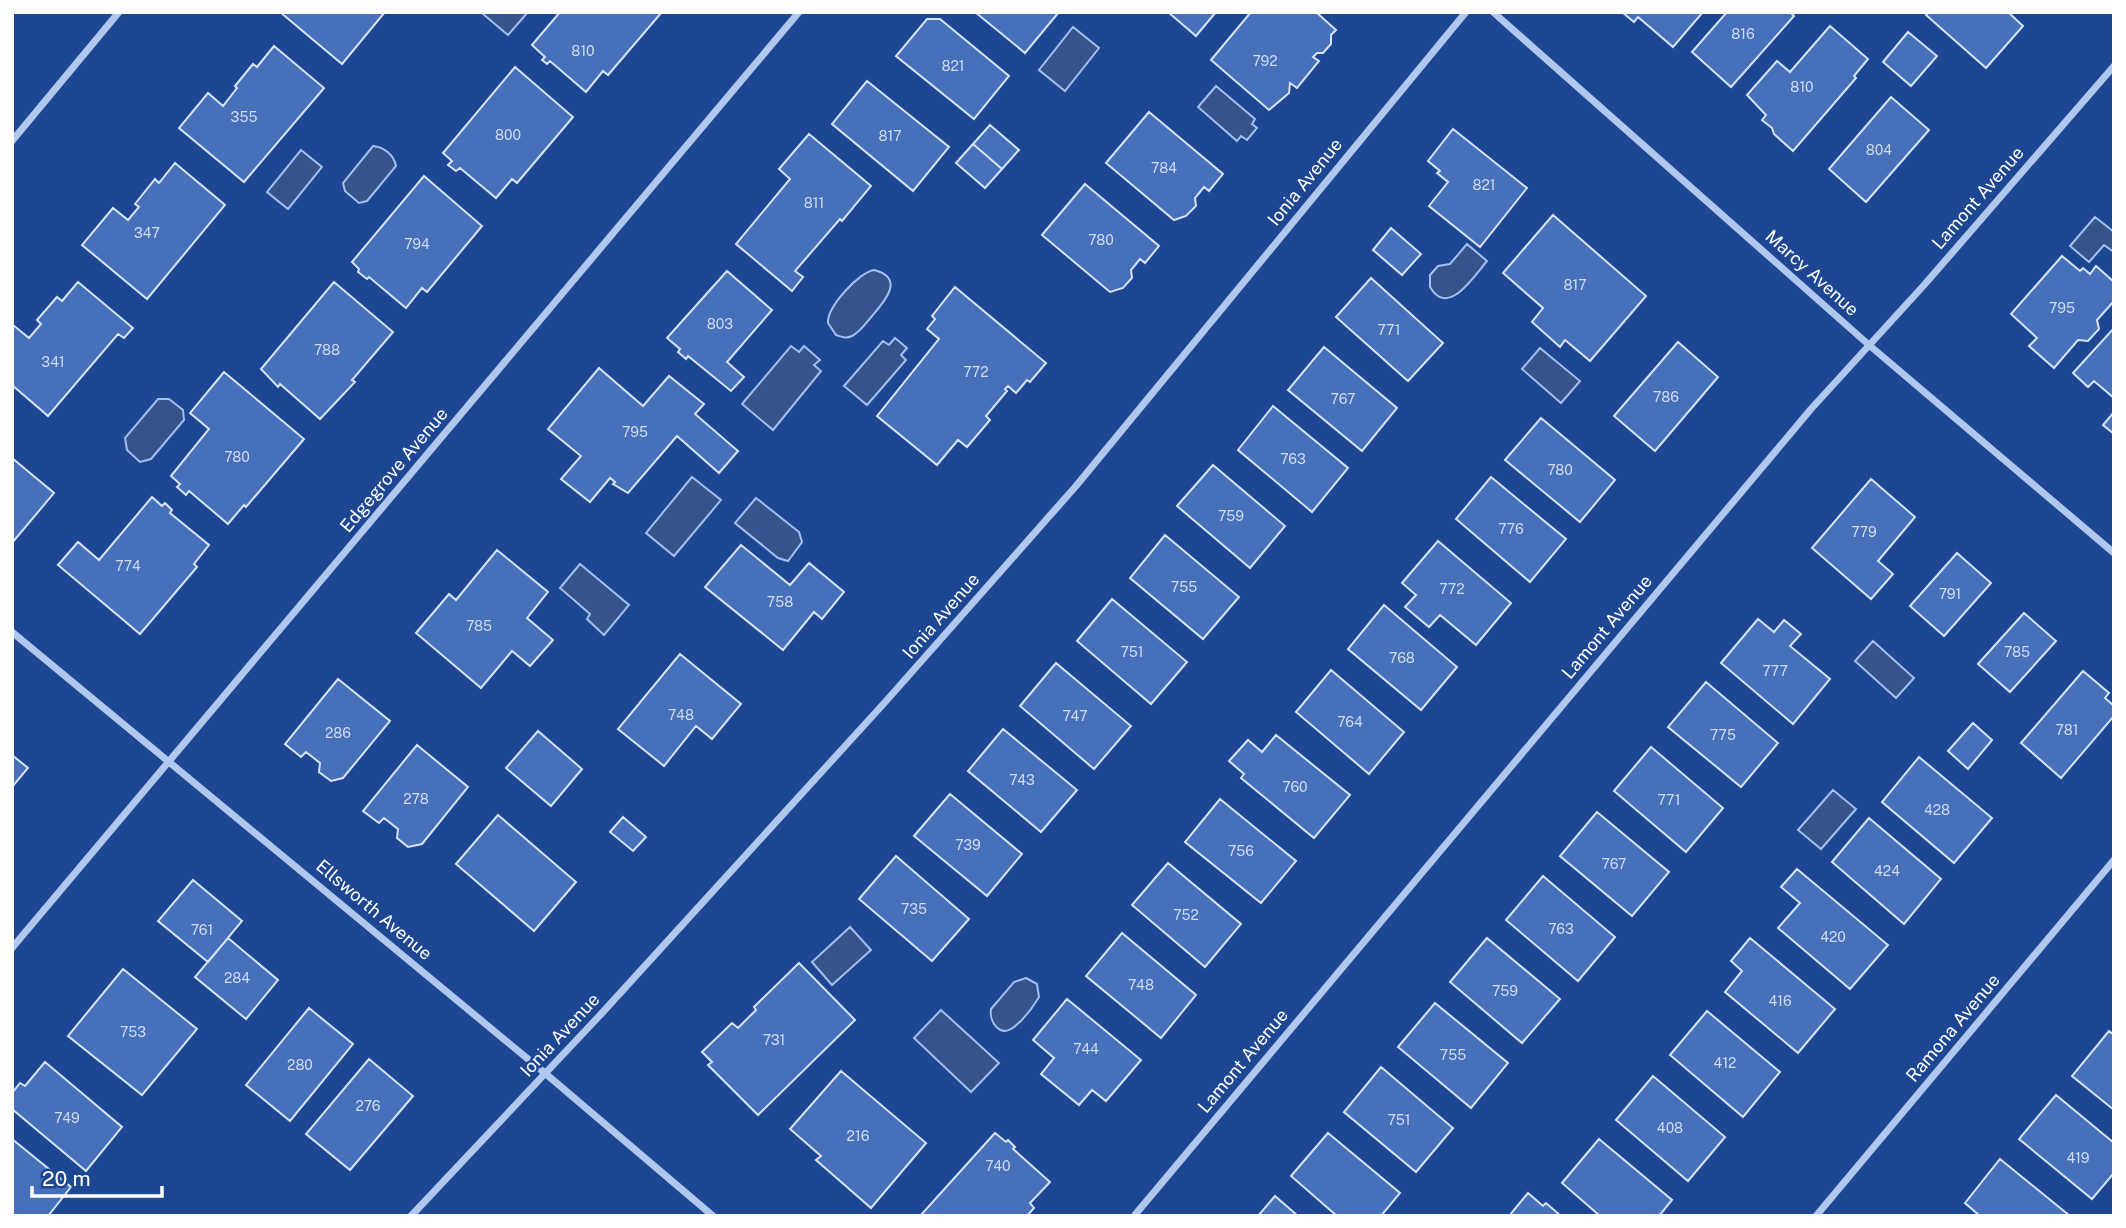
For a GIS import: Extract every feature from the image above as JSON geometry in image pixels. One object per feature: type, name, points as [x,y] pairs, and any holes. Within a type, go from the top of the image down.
[{"type":"street","points":[[12,141],[119,12]]},
{"type":"street","name":"Edgegrove Avenue","points":[[12,948],[799,12]]},
{"type":"street","name":"Ionia Avenue","points":[[411,1216],[546,1074],[887,700],[1076,486],[1466,12]]},
{"type":"street","name":"Marcy Avenue","points":[[1493,12],[1869,345],[2114,553]]},
{"type":"street","name":"Lamont Avenue","points":[[1133,1216],[1802,419],[2114,66]]},
{"type":"street","name":"Ellsworth Avenue","points":[[12,632],[546,1074],[713,1216]]},
{"type":"street","name":"Ramona Avenue","points":[[1816,1216],[2114,860]]},
{"type":"water","points":[[528,12],[508,35],[483,14]]},
{"type":"water","points":[[1073,27],[1099,48],[1065,91],[1039,70]]},
{"type":"water","points":[[1216,86],[1255,119],[1252,124],[1257,128],[1247,140],[1241,136],[1237,141],[1198,107]]},
{"type":"water","points":[[373,146],[388,152],[396,166],[367,201],[359,203],[345,191],[343,183]]},
{"type":"water","points":[[301,150],[322,167],[288,209],[267,192]]},
{"type":"water","points":[[2095,217],[2114,232],[2114,252],[2104,245],[2089,262],[2070,246]]},
{"type":"water","points":[[1467,244],[1487,261],[1468,284],[1453,296],[1445,298],[1437,295],[1430,287],[1430,275],[1438,266],[1450,264]]},
{"type":"water","points":[[874,270],[889,279],[890,291],[855,334],[846,338],[836,335],[828,323],[833,308],[853,283]]},
{"type":"water","points":[[895,338],[907,348],[901,355],[906,360],[867,405],[844,386],[883,341],[889,345]]},
{"type":"water","points":[[791,346],[799,352],[804,346],[820,360],[814,365],[821,371],[773,430],[742,404]]},
{"type":"water","points":[[1540,348],[1580,381],[1561,403],[1522,369]]},
{"type":"water","points":[[158,399],[169,399],[183,410],[184,420],[151,459],[140,462],[127,450],[125,438]]},
{"type":"water","points":[[692,477],[721,500],[674,556],[646,533]]},
{"type":"water","points":[[756,498],[799,532],[802,542],[788,561],[778,558],[735,523]]},
{"type":"water","points":[[580,564],[629,605],[604,635],[587,619],[590,614],[560,588]]},
{"type":"water","points":[[1873,641],[1914,678],[1896,698],[1855,661]]},
{"type":"water","points":[[1833,790],[1856,809],[1821,849],[1798,830]]},
{"type":"water","points":[[850,927],[871,950],[832,985],[812,962]]},
{"type":"water","points":[[1026,978],[1037,984],[1039,997],[1014,1027],[1000,1030],[992,1019],[991,1009],[1014,982]]},
{"type":"water","points":[[941,1010],[999,1063],[971,1092],[914,1038]]},
{"type":"building","points":[[280,12],[385,12],[342,64]]},
{"type":"building","points":[[560,12],[662,12],[608,75],[603,71],[586,92],[550,61],[547,64],[542,60],[545,57],[532,45]]},
{"type":"building","points":[[975,12],[1059,12],[1025,53]]},
{"type":"building","points":[[1168,12],[1216,12],[1196,36]]},
{"type":"building","points":[[1251,12],[1316,12],[1336,30],[1331,35],[1331,44],[1323,53],[1317,53],[1313,57],[1319,61],[1297,88],[1290,83],[1289,93],[1269,110],[1211,60]]},
{"type":"building","points":[[1622,12],[1703,12],[1673,47],[1638,17],[1634,22]]},
{"type":"building","points":[[1727,12],[1790,12],[1794,16],[1731,87],[1692,52]]},
{"type":"building","points":[[1929,12],[2008,12],[2023,26],[1986,68],[1926,15]]},
{"type":"building","points":[[927,19],[940,19],[1009,76],[974,119],[896,56]]},
{"type":"building","points":[[1830,26],[1868,59],[1854,76],[1856,78],[1793,151],[1762,120],[1766,115],[1747,95],[1777,61],[1790,72]]},
{"type":"building","points":[[1908,32],[1937,56],[1911,86],[1883,62]]},
{"type":"building","points":[[274,46],[324,88],[244,182],[179,128],[208,93],[223,106],[253,64],[257,67]]},
{"type":"building","points":[[515,67],[573,117],[517,183],[512,179],[496,198],[460,168],[456,171],[448,165],[452,161],[443,153]]},
{"type":"building","points":[[867,81],[949,147],[913,191],[832,124]]},
{"type":"building","points":[[1891,97],[1929,130],[1866,202],[1829,169]]},
{"type":"building","points":[[1149,112],[1223,174],[1209,191],[1204,187],[1195,198],[1196,206],[1186,216],[1174,220],[1106,163]]},
{"type":"building","points":[[990,125],[1019,150],[1002,169],[973,144]]},
{"type":"building","points":[[1453,129],[1527,188],[1480,247],[1429,206],[1448,182],[1428,161]]},
{"type":"building","points":[[809,134],[871,186],[795,271],[803,277],[792,291],[736,244],[790,179],[779,169]]},
{"type":"building","points":[[973,144],[1002,169],[985,188],[956,163]]},
{"type":"building","points":[[175,163],[225,205],[147,299],[82,245],[113,208],[128,220],[139,207],[135,204],[155,179],[159,183]]},
{"type":"building","points":[[424,176],[482,226],[427,292],[422,288],[406,308],[369,277],[367,279],[358,272],[359,269],[352,262]]},
{"type":"building","points":[[1085,184],[1159,246],[1145,263],[1140,259],[1131,270],[1132,278],[1123,288],[1110,292],[1042,235]]},
{"type":"building","points":[[1553,215],[1646,296],[1590,361],[1565,340],[1560,347],[1532,322],[1543,308],[1503,273]]},
{"type":"building","points":[[1391,228],[1421,254],[1402,275],[1373,250]]},
{"type":"building","points":[[2062,256],[2080,271],[2083,268],[2090,274],[2096,266],[2114,282],[2114,301],[2097,320],[2099,329],[2088,341],[2078,340],[2054,368],[2029,346],[2037,338],[2011,314]]},
{"type":"building","points":[[727,271],[772,310],[727,362],[744,377],[731,391],[688,356],[686,359],[678,352],[680,349],[667,338]]},
{"type":"building","points":[[1371,278],[1443,343],[1408,381],[1336,317]]},
{"type":"building","points":[[78,282],[133,328],[124,338],[118,334],[48,416],[12,385],[12,326],[29,338],[41,324],[37,320],[57,297],[62,301]]},
{"type":"building","points":[[334,282],[393,332],[352,380],[355,382],[320,419],[280,384],[278,387],[261,369]]},
{"type":"building","points":[[955,287],[1046,363],[1030,382],[1027,380],[1016,393],[1008,386],[1005,389],[1007,391],[986,416],[990,420],[967,447],[958,440],[937,465],[877,416],[939,339],[927,329],[935,319],[932,316]]},
{"type":"building","points":[[2114,328],[2114,398],[2094,381],[2088,387],[2073,373]]},
{"type":"building","points":[[1678,342],[1718,377],[1655,451],[1614,416]]},
{"type":"building","points":[[1324,347],[1397,408],[1362,451],[1288,390]]},
{"type":"building","points":[[599,368],[643,406],[669,376],[704,404],[695,414],[738,451],[719,473],[677,436],[628,493],[613,484],[615,482],[610,478],[590,502],[561,479],[581,456],[548,429]]},
{"type":"building","points":[[224,372],[304,439],[228,524],[189,491],[186,495],[177,487],[180,484],[171,476],[209,429],[190,413]]},
{"type":"building","points":[[1273,406],[1348,468],[1312,512],[1238,450]]},
{"type":"building","points":[[2114,412],[2114,434],[2103,425]]},
{"type":"building","points":[[1541,418],[1615,480],[1580,522],[1505,460]]},
{"type":"building","points":[[12,458],[54,493],[12,543]]},
{"type":"building","points":[[1213,465],[1285,526],[1250,568],[1177,506]]},
{"type":"building","points":[[1491,477],[1566,539],[1530,582],[1456,519]]},
{"type":"building","points":[[1871,479],[1915,517],[1878,561],[1893,574],[1871,599],[1812,548]]},
{"type":"building","points":[[152,497],[162,506],[165,503],[172,510],[170,513],[209,545],[194,564],[197,567],[140,634],[58,565],[78,542],[99,560]]},
{"type":"building","points":[[1165,535],[1239,597],[1203,639],[1130,578]]},
{"type":"building","points":[[1438,541],[1511,603],[1476,645],[1440,615],[1429,627],[1405,607],[1416,595],[1402,583]]},
{"type":"building","points":[[741,545],[790,585],[809,563],[844,592],[822,619],[814,612],[783,650],[705,587]]},
{"type":"building","points":[[497,550],[548,592],[527,618],[553,640],[530,666],[512,651],[481,688],[416,633],[449,594],[456,600]]},
{"type":"building","points":[[1957,553],[1991,583],[1944,636],[1910,606]]},
{"type":"building","points":[[1112,599],[1187,662],[1151,704],[1077,641]]},
{"type":"building","points":[[1384,605],[1457,667],[1421,710],[1348,649]]},
{"type":"building","points":[[2024,613],[2056,641],[2010,692],[1978,664]]},
{"type":"building","points":[[1758,619],[1774,632],[1784,620],[1801,634],[1790,646],[1830,679],[1793,724],[1721,663]]},
{"type":"building","points":[[680,654],[741,704],[712,739],[696,726],[664,766],[618,729]]},
{"type":"building","points":[[1056,663],[1131,726],[1094,769],[1020,706]]},
{"type":"building","points":[[1331,670],[1404,732],[1369,774],[1296,712]]},
{"type":"building","points":[[2083,671],[2109,693],[2105,698],[2114,706],[2114,716],[2061,778],[2021,743]]},
{"type":"building","points":[[338,679],[390,721],[343,778],[331,781],[319,772],[320,763],[306,752],[301,757],[285,744]]},
{"type":"building","points":[[1706,682],[1778,743],[1741,787],[1668,727]]},
{"type":"building","points":[[1973,723],[1992,740],[1968,769],[1948,751]]},
{"type":"building","points":[[1003,729],[1077,790],[1041,832],[968,771]]},
{"type":"building","points":[[538,731],[582,769],[551,806],[506,768]]},
{"type":"building","points":[[1276,735],[1350,795],[1314,838],[1241,778],[1244,774],[1229,761],[1248,740],[1262,752]]},
{"type":"building","points":[[417,745],[468,787],[422,844],[408,847],[397,838],[398,829],[384,818],[379,823],[363,811]]},
{"type":"building","points":[[1651,747],[1723,808],[1686,852],[1614,791]]},
{"type":"building","points":[[12,755],[28,768],[12,787]]},
{"type":"building","points":[[1919,757],[1992,818],[1954,863],[1882,802]]},
{"type":"building","points":[[950,794],[1022,854],[987,896],[914,836]]},
{"type":"building","points":[[1220,799],[1296,861],[1261,903],[1185,842]]},
{"type":"building","points":[[1597,812],[1669,872],[1632,916],[1560,856]]},
{"type":"building","points":[[498,815],[576,882],[534,931],[456,864]]},
{"type":"building","points":[[623,817],[646,837],[633,851],[610,832]]},
{"type":"building","points":[[1869,818],[1941,879],[1904,924],[1832,862]]},
{"type":"building","points":[[896,856],[969,919],[932,961],[859,899]]},
{"type":"building","points":[[1168,863],[1241,924],[1205,967],[1132,905]]},
{"type":"building","points":[[1797,869],[1888,945],[1850,989],[1778,928],[1800,903],[1781,887]]},
{"type":"building","points":[[1543,876],[1615,937],[1578,981],[1506,920]]},
{"type":"building","points":[[193,880],[242,921],[208,962],[158,921]]},
{"type":"building","points":[[1122,933],[1196,995],[1161,1038],[1086,976]]},
{"type":"building","points":[[228,938],[278,980],[246,1019],[195,977]]},
{"type":"building","points":[[1487,938],[1560,999],[1522,1043],[1450,982]]},
{"type":"building","points":[[1750,938],[1835,1009],[1798,1053],[1725,992],[1742,971],[1731,961]]},
{"type":"building","points":[[799,963],[855,1020],[758,1115],[708,1065],[712,1062],[702,1052],[732,1023],[738,1028],[756,1010],[754,1007]]},
{"type":"building","points":[[123,969],[197,1029],[142,1095],[68,1036]]},
{"type":"building","points":[[1067,999],[1141,1060],[1106,1101],[1092,1090],[1079,1105],[1041,1074],[1054,1058],[1033,1040]]},
{"type":"building","points":[[1435,1003],[1508,1063],[1471,1108],[1398,1047]]},
{"type":"building","points":[[309,1008],[353,1044],[290,1121],[246,1085]]},
{"type":"building","points":[[1707,1011],[1780,1072],[1743,1117],[1670,1055]]},
{"type":"building","points":[[2109,1031],[2114,1035],[2114,1110],[2072,1076]]},
{"type":"building","points":[[369,1059],[413,1096],[350,1170],[306,1134]]},
{"type":"building","points":[[45,1062],[122,1127],[86,1171],[12,1109],[12,1093],[20,1083],[25,1086]]},
{"type":"building","points":[[1381,1067],[1453,1128],[1416,1172],[1344,1112]]},
{"type":"building","points":[[841,1071],[926,1143],[871,1208],[816,1160],[821,1156],[790,1129]]},
{"type":"building","points":[[1653,1076],[1725,1137],[1688,1181],[1616,1120]]},
{"type":"building","points":[[2056,1095],[2114,1143],[2114,1173],[2092,1199],[2019,1139]]},
{"type":"building","points":[[995,1133],[1006,1142],[1008,1140],[1015,1147],[1013,1149],[1050,1182],[1030,1203],[1034,1208],[1027,1216],[920,1216]]},
{"type":"building","points":[[1328,1133],[1400,1193],[1381,1216],[1337,1216],[1291,1176]]},
{"type":"building","points":[[12,1139],[71,1187],[48,1216],[12,1214]]},
{"type":"building","points":[[1599,1139],[1672,1200],[1659,1216],[1600,1216],[1562,1183]]},
{"type":"building","points":[[2000,1159],[2070,1216],[1980,1216],[1965,1203]]},
{"type":"building","points":[[1528,1193],[1543,1206],[1546,1203],[1561,1216],[1509,1216]]},
{"type":"building","points":[[1275,1196],[1298,1216],[1258,1216]]}]
